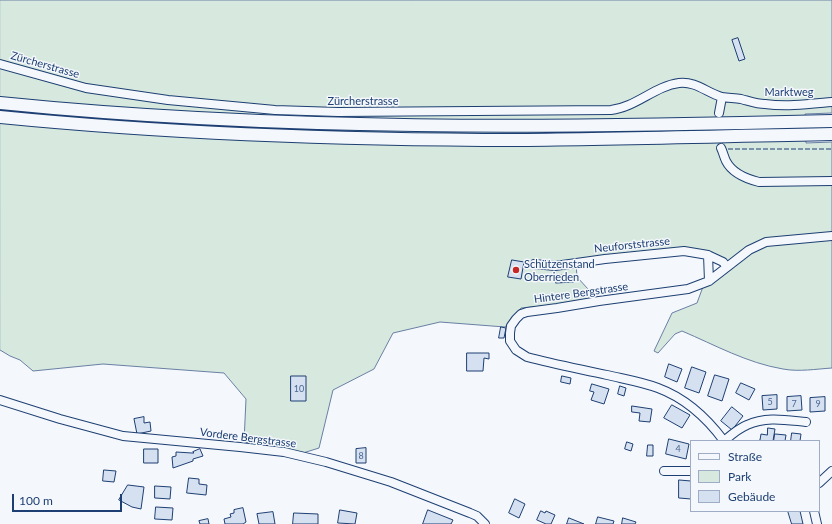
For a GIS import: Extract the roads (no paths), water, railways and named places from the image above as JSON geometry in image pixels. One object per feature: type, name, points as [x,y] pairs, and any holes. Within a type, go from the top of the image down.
[{"type":"highway","points":[[0,103],[198,118],[368,125],[521,126],[832,121]]},
{"type":"highway","points":[[0,117],[102,126],[283,136],[378,138],[582,139],[832,134]]},
{"type":"street","name":"Zürcherstrasse","points":[[0,64],[86,88],[168,100],[275,110],[338,112],[611,110],[619,109],[665,87],[679,83],[688,83],[698,86],[722,97]]},
{"type":"street","name":"Marktweg","points":[[722,97],[739,98],[763,104],[780,106],[832,102]]},
{"type":"street","points":[[719,114],[722,97]]},
{"type":"street","points":[[721,148],[726,162],[735,172],[750,180],[759,182],[832,181]]},
{"type":"street","name":"Hintere Bergstrasse","points":[[723,440],[714,427],[699,412],[682,400],[658,388],[626,379],[527,357],[516,350],[510,341],[511,326],[521,314],[527,312],[688,289],[710,281],[749,250],[766,242],[832,236]]},
{"type":"street","name":"Neuforststrasse","points":[[534,264],[555,266],[605,258],[684,251],[708,255],[723,262],[728,267]]},
{"type":"street","points":[[708,255],[710,281]]},
{"type":"street","name":"Vordere Bergstrasse","points":[[0,400],[60,419],[123,436],[284,452],[326,462],[391,482],[470,512],[477,516],[485,524]]},
{"type":"street","points":[[725,440],[747,425],[762,420],[777,418],[806,422]]},
{"type":"street","points":[[664,471],[690,471]]},
{"type":"street","points":[[820,482],[832,471]]},
{"type":"street","points":[[814,512],[817,524]]},
{"type":"place","name":"Schützenstand Oberrieden","points":[[516,270]]}]
